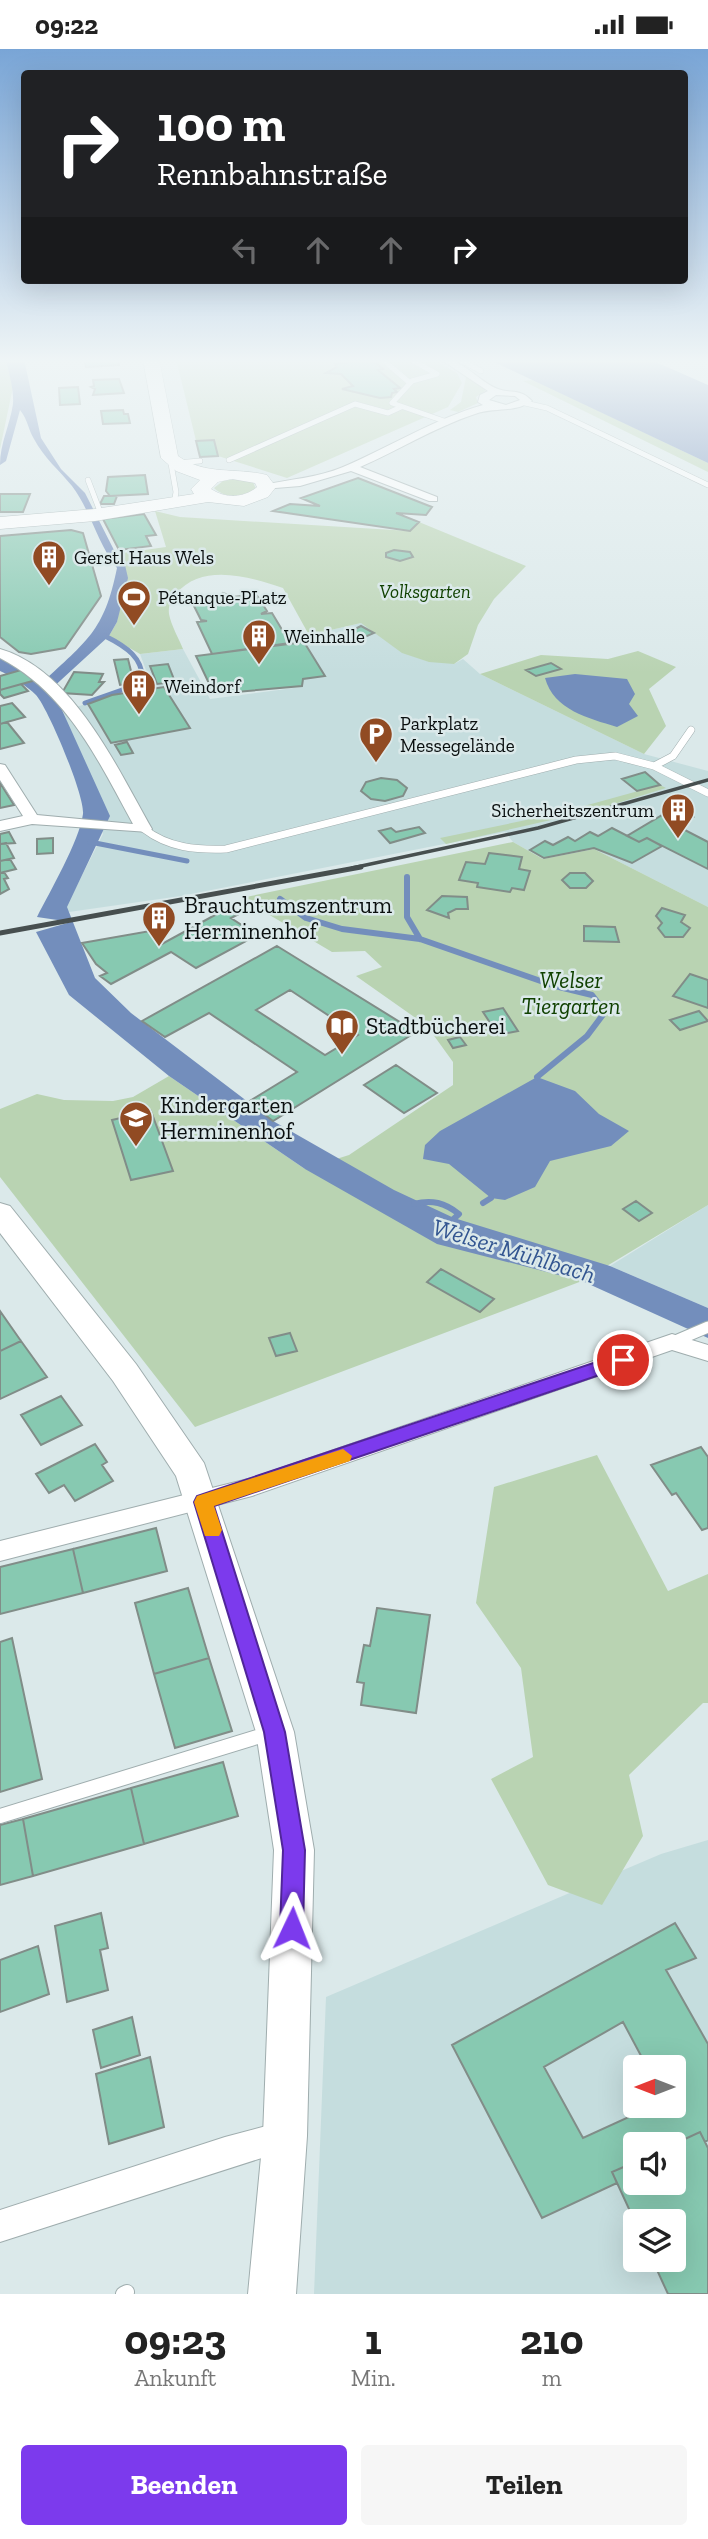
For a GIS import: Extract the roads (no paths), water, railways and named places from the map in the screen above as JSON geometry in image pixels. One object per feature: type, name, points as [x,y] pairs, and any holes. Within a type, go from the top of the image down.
[{"type":"main road","points":[[181,464],[212,478],[243,474],[261,479],[267,487],[261,495],[245,500],[225,501],[208,496],[200,489],[212,478]]},
{"type":"main road","points":[[0,523],[92,515],[174,504],[208,496]]},
{"type":"main road","points":[[0,1213],[170,1436],[192,1473],[204,1502],[275,1732],[294,1850],[285,2136],[272,2294]]},
{"type":"street","points":[[267,487],[307,482],[357,464]]},
{"type":"street","points":[[350,467],[433,499]]},
{"type":"street","points":[[0,653],[18,660],[40,677],[56,691],[79,719],[144,829]]},
{"type":"street","points":[[0,768],[32,819]]},
{"type":"street","points":[[0,826],[32,819],[144,829]]},
{"type":"street","points":[[0,1551],[204,1502],[679,1340],[708,1353]]},
{"type":"street","points":[[0,2227],[225,2152],[285,2136]]},
{"type":"lane","points":[[173,464],[176,492],[174,504]]},
{"type":"lane","points":[[664,464],[708,485]]},
{"type":"lane","points":[[88,480],[92,515]]},
{"type":"lane","points":[[654,766],[673,756],[691,730]]},
{"type":"lane","points":[[144,829],[168,843],[200,850],[226,849],[576,760],[615,755],[654,766],[708,793]]},
{"type":"lane","points":[[679,1340],[708,1327]]},
{"type":"lane","points":[[0,1816],[275,1732]]},
{"type":"water","name":"Welser Mühlbach","points":[[52,464],[58,464],[85,493],[116,554],[125,565],[128,578],[117,622],[109,636],[49,691],[62,710],[110,816],[67,907],[95,978],[131,1013],[273,1121],[394,1190],[454,1218],[610,1266],[708,1308],[708,1338],[582,1281],[437,1244],[305,1169],[169,1076],[69,995],[36,932],[71,922],[37,917],[76,838],[83,814],[82,804],[65,753],[42,703],[28,688],[0,671],[0,657],[42,683],[82,645],[106,607],[117,568],[72,486]]},
{"type":"water","points":[[575,674],[627,679],[635,694],[629,704],[638,716],[617,727],[584,716],[564,705],[549,689],[545,678]]},
{"type":"water","points":[[537,1077],[575,1091],[599,1114],[629,1131],[611,1146],[550,1161],[535,1187],[505,1200],[491,1198],[449,1164],[423,1159],[425,1145],[440,1131]]},
{"type":"waterway","points":[[85,703],[142,683],[137,660],[120,644],[105,636]]},
{"type":"waterway","points":[[90,842],[187,861]]},
{"type":"waterway","points":[[407,877],[407,917],[420,939]]},
{"type":"waterway","points":[[280,899],[306,918],[342,929],[420,939]]},
{"type":"waterway","points":[[420,939],[555,986],[592,995],[605,1012],[587,1036],[537,1077]]},
{"type":"waterway","points":[[483,1203],[491,1198]]},
{"type":"waterway","name":"Welser Mühlbach","points":[[414,1204],[432,1202],[449,1207],[459,1214],[448,1224]]},
{"type":"railway","points":[[352,868],[538,828],[708,780]]},
{"type":"railway","points":[[0,933],[361,867]]},
{"type":"place","name":"Gerstl Haus Wels","points":[[49,587]]},
{"type":"place","name":"Pétanque-PLatz","points":[[134,627]]},
{"type":"place","name":"Weinhalle","points":[[259,666]]},
{"type":"place","name":"Weindorf","points":[[139,716]]},
{"type":"place","name":"Parkplatz Messegelände","points":[[376,764]]},
{"type":"place","name":"Sicherheitszentrum","points":[[678,840]]},
{"type":"place","name":"Brauchtumszentrum Herminenhof","points":[[159,948]]},
{"type":"place","name":"Stadtbücherei","points":[[342,1056]]},
{"type":"place","name":"Kindergarten Herminenhof","points":[[136,1148]]},
{"type":"park label","name":"Volksgarten","points":[[425,591]]},
{"type":"park label","name":"Welser Tiergarten","points":[[571,993]]}]
